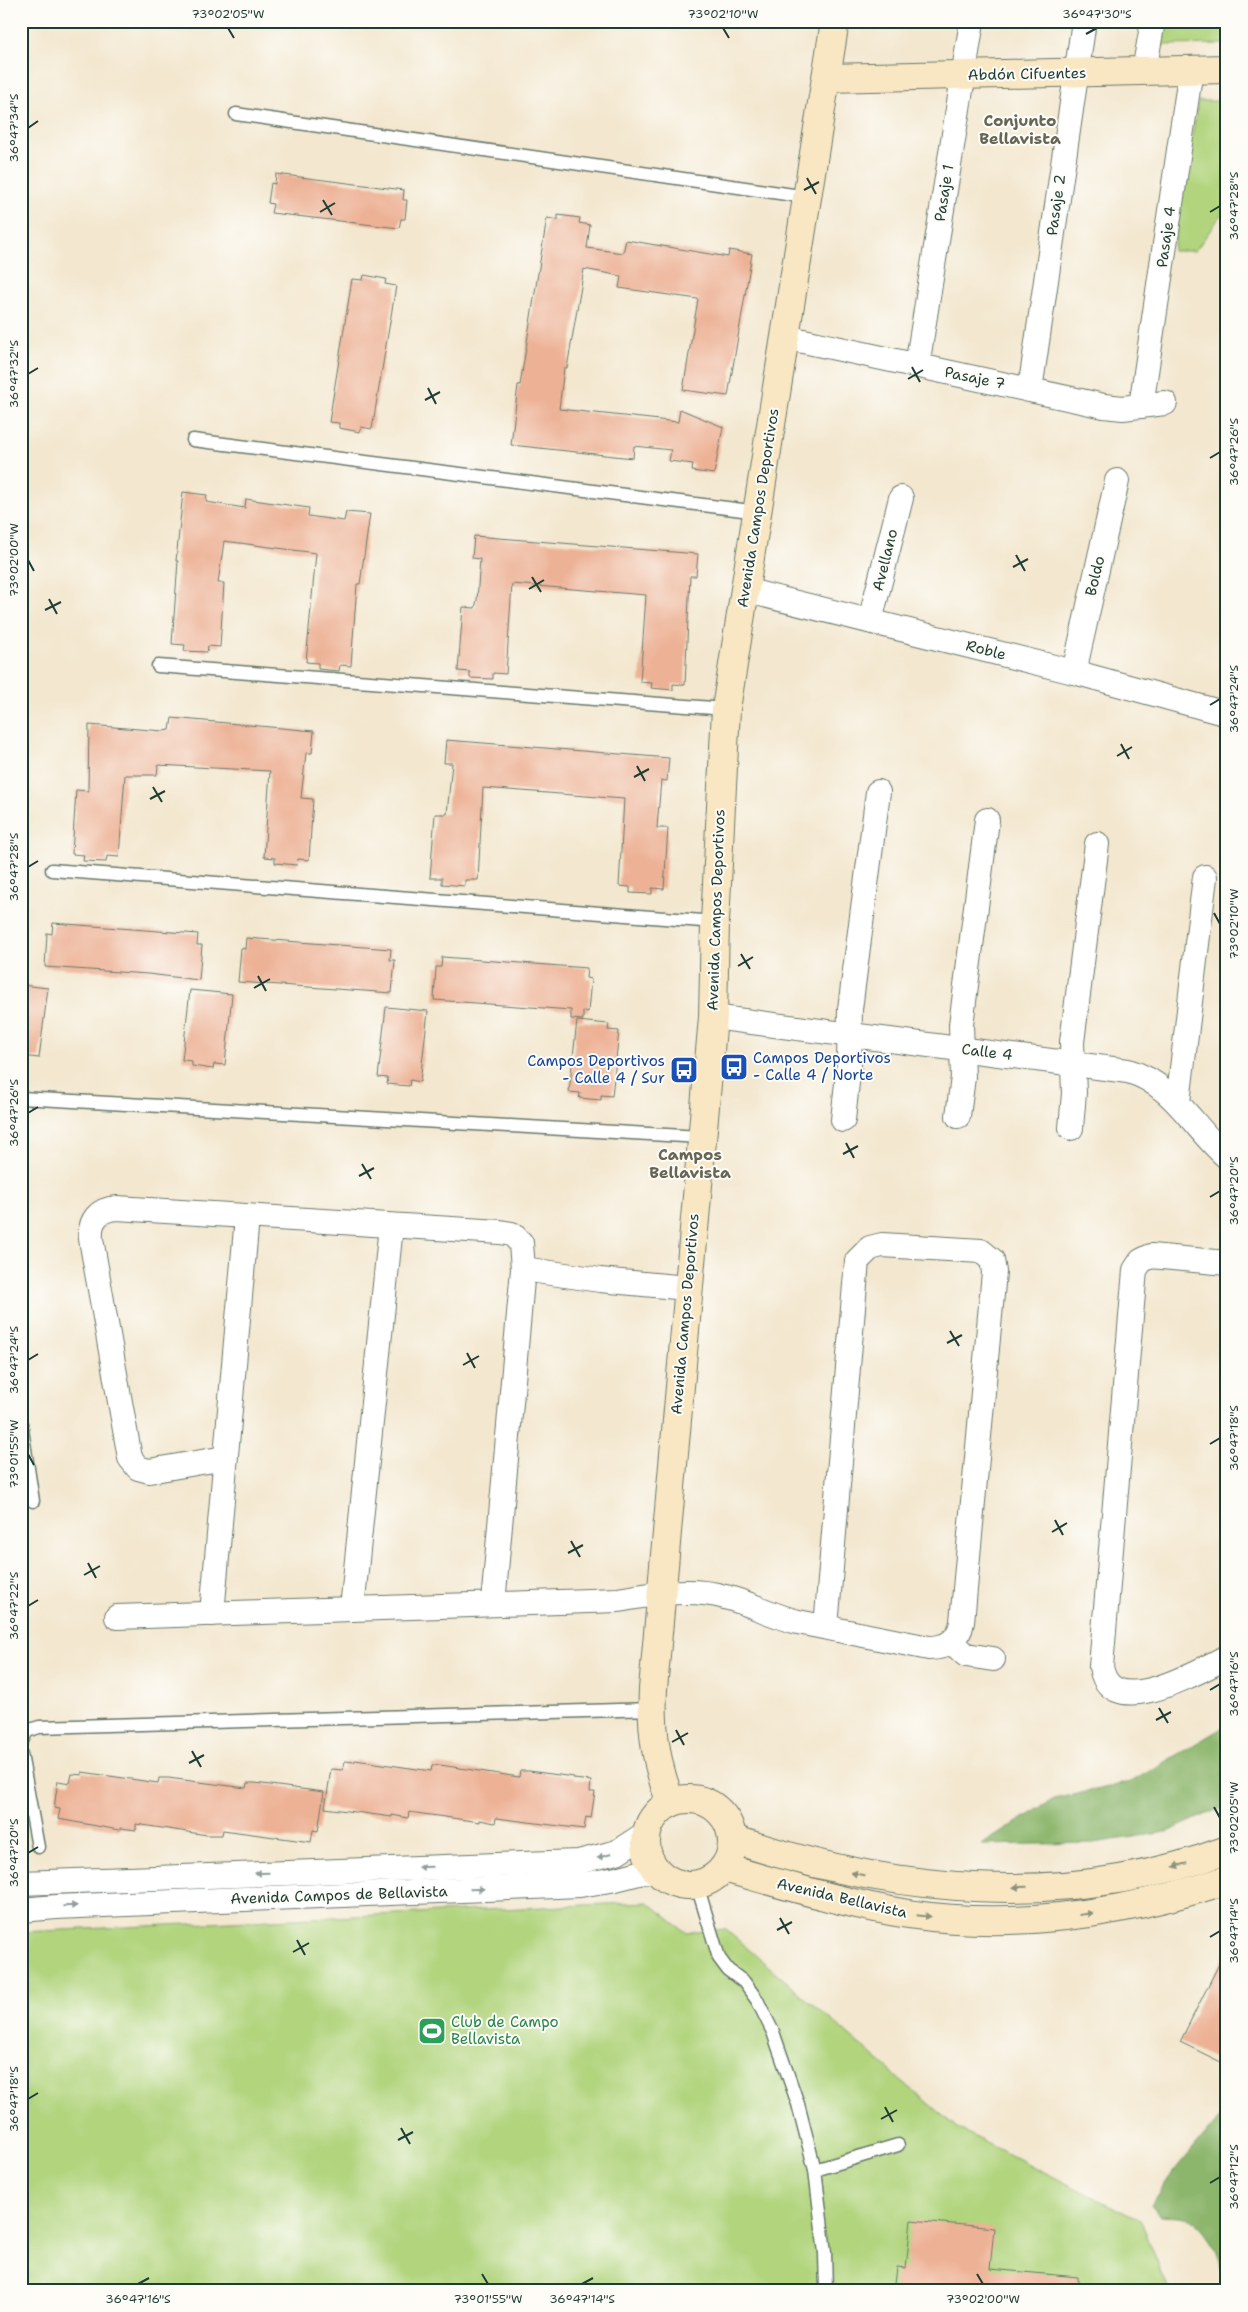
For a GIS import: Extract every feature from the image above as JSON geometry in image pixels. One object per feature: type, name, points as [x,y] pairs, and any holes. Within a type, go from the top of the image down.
[{"type":"street","name":"Avenida Campos Deportivos","points":[[671,1803],[656,1760],[652,1709],[660,1593],[713,1017],[715,922],[726,709],[835,21]]},
{"type":"street","name":"Pasaje 1","points":[[917,366],[972,21]]},
{"type":"street","name":"Pasaje 2","points":[[1030,390],[1075,72],[1084,21]]},
{"type":"street","points":[[1144,71],[1152,21]]},
{"type":"street","name":"Abdón Cifuentes","points":[[826,78],[1191,69],[1227,70]]},
{"type":"street","name":"Pasaje 4","points":[[1141,406],[1191,69]]},
{"type":"street","name":"Pasaje 7","points":[[785,337],[1104,406],[1123,408],[1165,403]]},
{"type":"street","name":"Boldo","points":[[1074,672],[1117,481]]},
{"type":"street","name":"Avellano","points":[[870,621],[901,498]]},
{"type":"street","name":"Roble","points":[[744,590],[1074,672],[1227,714]]},
{"type":"street","points":[[843,1120],[850,1035],[850,1009],[878,792]]},
{"type":"street","points":[[958,1116],[963,1077],[961,1025],[987,820]]},
{"type":"street","points":[[1071,1128],[1074,1093],[1072,1042],[1097,844]]},
{"type":"street","points":[[1178,1102],[1205,877]]},
{"type":"street","name":"Calle 4","points":[[713,1017],[1073,1063],[1140,1074],[1165,1089],[1214,1146],[1227,1158]]},
{"type":"street","points":[[226,1458],[149,1471],[133,1464],[129,1452],[90,1232],[96,1216],[109,1208],[506,1232],[521,1243],[523,1269],[493,1604]]},
{"type":"street","points":[[212,1614],[247,1217]]},
{"type":"street","points":[[352,1609],[390,1226]]},
{"type":"street","points":[[117,1617],[618,1600],[660,1593],[704,1592],[725,1596],[782,1618],[826,1627],[929,1648],[945,1646],[952,1642],[961,1630],[994,1272],[988,1256],[974,1249],[882,1245],[870,1248],[858,1261],[826,1627]]},
{"type":"street","points":[[1227,1263],[1151,1256],[1141,1261],[1135,1270],[1101,1666],[1106,1681],[1111,1687],[1118,1691],[1134,1693],[1162,1687],[1227,1657]]},
{"type":"street","points":[[523,1269],[600,1280],[687,1288]]},
{"type":"street","points":[[952,1642],[966,1654],[993,1659]]},
{"type":"street","points":[[691,1799],[711,1805],[726,1819],[733,1839],[731,1854],[724,1868],[716,1876],[696,1885],[674,1883],[655,1869],[647,1852],[646,1833],[655,1815],[671,1803],[691,1799]]},
{"type":"street","name":"Avenida Campos de Bellavista","points":[[21,1883],[578,1862],[617,1852],[646,1833]]},
{"type":"street","name":"Avenida Bellavista","points":[[733,1839],[854,1873],[926,1884],[1002,1888],[1099,1882],[1146,1873],[1227,1850]]},
{"type":"street","name":"Avenida Bellavista","points":[[724,1868],[876,1908],[910,1914],[980,1920],[1016,1920],[1102,1912],[1149,1903],[1227,1880]]},
{"type":"street","name":"Avenida Campos de Bellavista","points":[[21,1910],[580,1885],[616,1879],[655,1869]]},
{"type":"lane","points":[[236,114],[808,197]]},
{"type":"lane","points":[[193,440],[758,512]]},
{"type":"lane","points":[[158,666],[726,709]]},
{"type":"lane","points":[[52,870],[715,922]]},
{"type":"lane","points":[[21,1098],[701,1137]]},
{"type":"lane","points":[[21,1423],[34,1501]]},
{"type":"lane","points":[[21,1743],[27,1731],[39,1726],[652,1709]]},
{"type":"lane","points":[[21,1754],[38,1847]]},
{"type":"lane","points":[[696,1885],[719,1958],[751,1991],[773,2032],[798,2104],[815,2170],[825,2253],[826,2291]]},
{"type":"lane","points":[[815,2170],[898,2145]]},
{"type":"green space","points":[[1161,21],[1227,21],[1227,44],[1158,45]]},
{"type":"green space","points":[[1198,101],[1227,101],[1227,207],[1195,251],[1173,251]]},
{"type":"green space","points":[[1227,1725],[1227,1805],[1167,1832],[1093,1843],[981,1845],[1054,1799],[1131,1782]]},
{"type":"green space","name":"Club de Campo Bellavista","points":[[648,1902],[687,1933],[725,1929],[957,2128],[1141,2221],[1169,2291],[21,2291],[21,1932]]},
{"type":"green space","points":[[1227,2105],[1227,2277],[1224,2278],[1212,2244],[1202,2228],[1188,2219],[1160,2216],[1151,2205],[1174,2172],[1221,2116]]},
{"type":"building","points":[[276,174],[404,190],[403,200],[407,200],[405,219],[401,219],[399,228],[271,213],[273,204],[268,203],[271,183],[275,184]]},
{"type":"building","points":[[558,215],[580,218],[579,223],[590,225],[587,248],[623,253],[626,240],[728,257],[729,250],[752,254],[728,396],[683,390],[698,299],[619,288],[621,276],[584,269],[567,368],[564,368],[559,409],[678,422],[680,409],[723,427],[714,474],[692,471],[693,464],[669,461],[671,450],[634,446],[633,458],[511,445],[518,385],[520,385],[547,218],[558,220]]},
{"type":"building","points":[[364,275],[386,279],[385,284],[396,286],[372,429],[361,427],[360,432],[339,428],[339,423],[329,422],[352,279],[363,280]]},
{"type":"building","points":[[183,492],[207,495],[206,502],[245,508],[246,499],[309,508],[308,516],[344,521],[346,512],[370,514],[360,584],[357,584],[351,666],[340,665],[339,671],[318,669],[318,663],[306,662],[316,553],[224,541],[218,583],[224,583],[220,647],[208,646],[207,652],[184,651],[185,645],[172,644],[178,561],[176,561]]},
{"type":"building","points":[[474,536],[698,554],[696,576],[690,576],[685,685],[673,684],[673,690],[651,688],[652,683],[640,682],[646,595],[512,584],[506,674],[493,673],[493,679],[470,678],[470,672],[458,671],[463,607],[475,608],[477,600],[480,559],[472,558]]},
{"type":"building","points":[[172,718],[314,731],[312,753],[306,753],[301,798],[313,799],[309,860],[298,859],[297,865],[275,863],[275,858],[264,857],[270,771],[158,765],[157,775],[125,775],[119,857],[107,856],[106,862],[83,861],[84,855],[72,854],[76,790],[88,791],[89,725],[163,731],[170,730]]},
{"type":"building","points":[[446,740],[669,758],[667,781],[661,780],[657,828],[668,828],[664,889],[652,888],[652,894],[630,893],[630,887],[619,886],[624,799],[483,788],[478,880],[465,880],[465,886],[442,884],[442,878],[430,878],[435,814],[447,814],[452,763],[444,763]]},
{"type":"building","points":[[53,923],[198,934],[197,945],[202,945],[199,980],[148,974],[45,967],[47,933],[52,934]]},
{"type":"building","points":[[246,938],[391,949],[390,960],[395,960],[392,993],[238,982],[241,948],[245,949]]},
{"type":"building","points":[[442,957],[587,968],[586,978],[591,979],[588,1012],[583,1011],[583,1020],[571,1019],[571,1010],[434,1000],[436,967],[441,967]]},
{"type":"building","points":[[21,985],[48,988],[39,1058],[21,1056]]},
{"type":"building","points":[[190,990],[232,994],[225,1065],[214,1064],[213,1069],[192,1066],[192,1061],[182,1060]]},
{"type":"building","points":[[386,1007],[428,1011],[420,1082],[410,1080],[409,1086],[387,1084],[388,1078],[378,1077]]},
{"type":"building","points":[[577,1021],[609,1024],[608,1030],[619,1031],[612,1096],[601,1095],[601,1100],[579,1098],[580,1093],[569,1092]]},
{"type":"building","points":[[355,1760],[431,1771],[432,1766],[440,1765],[519,1777],[520,1771],[529,1771],[591,1781],[590,1792],[595,1792],[591,1818],[586,1817],[584,1829],[496,1818],[495,1823],[480,1820],[480,1822],[409,1812],[408,1818],[325,1808],[331,1769],[343,1770],[345,1761],[354,1762]]},
{"type":"building","points":[[82,1772],[158,1783],[159,1778],[168,1778],[246,1788],[247,1783],[255,1783],[324,1792],[318,1831],[313,1830],[311,1842],[223,1830],[222,1835],[207,1835],[136,1824],[136,1830],[120,1828],[119,1830],[58,1819],[60,1809],[54,1808],[58,1781],[70,1783],[72,1774],[82,1775]]},
{"type":"building","points":[[1227,1948],[1227,2065],[1180,2042]]},
{"type":"building","points":[[911,2220],[994,2228],[990,2269],[1078,2277],[1078,2291],[894,2291],[897,2267],[906,2268]]},
{"type":"place","name":"Campos Deportivos - Calle 4 / Norte","points":[[734,1067]]},
{"type":"place","name":"Campos Deportivos - Calle 4 / Sur","points":[[684,1070]]},
{"type":"place","name":"Club de Campo Bellavista","points":[[432,2031]]},
{"type":"district","name":"Conjunto Bellavista","points":[[1020,129]]},
{"type":"district","name":"Campos Bellavista","points":[[690,1163]]}]
